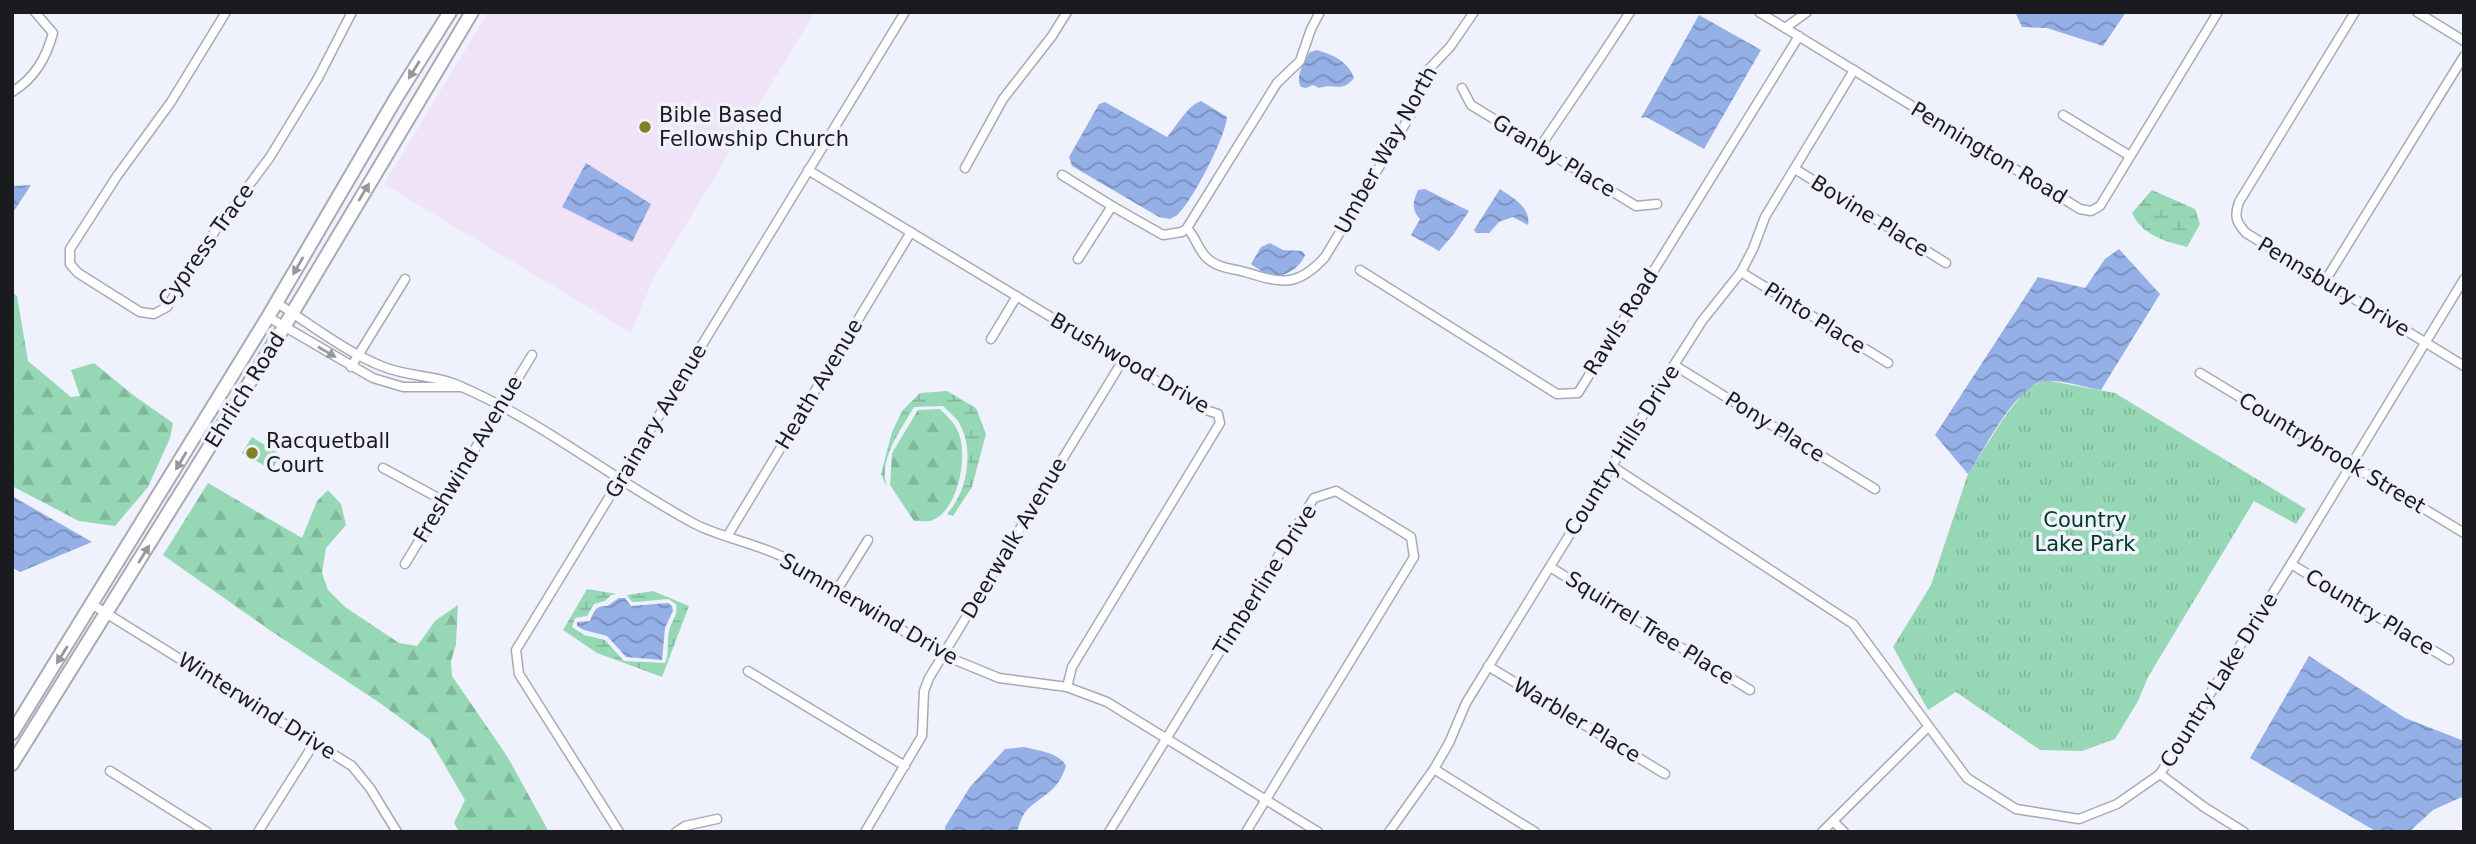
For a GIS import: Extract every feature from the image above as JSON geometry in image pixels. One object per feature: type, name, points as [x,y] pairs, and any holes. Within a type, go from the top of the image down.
[{"type":"main road","name":"Ehrlich Road","points":[[12,733],[268,317],[396,98],[450,12]]},
{"type":"main road","name":"Ehrlich Road","points":[[12,764],[284,327],[472,12]]},
{"type":"street","points":[[12,92],[29,81],[48,53],[53,33],[35,12]]},
{"type":"street","name":"Cypress Trace","points":[[226,12],[171,102],[117,176],[70,249],[70,264],[78,273],[140,312],[154,314],[167,307],[215,231],[270,157],[318,78],[352,12]]},
{"type":"street","name":"Grainary Avenue","points":[[619,832],[519,674],[516,650],[905,12]]},
{"type":"street","points":[[965,168],[1003,99],[1052,36],[1067,12]]},
{"type":"street","points":[[1062,175],[1163,235],[1175,234],[1187,228],[1277,83],[1300,61],[1320,12]]},
{"type":"street","name":"Umber Way North","points":[[1187,228],[1204,256],[1224,268],[1279,282],[1304,275],[1316,268],[1414,108],[1426,72],[1450,47],[1474,12]]},
{"type":"street","name":"Pennington Road","points":[[1759,12],[2080,209],[2091,211],[2100,206],[2218,12]]},
{"type":"street","points":[[1785,28],[1807,12]]},
{"type":"street","name":"Pennsbury Drive","points":[[2355,12],[2239,202],[2235,216],[2246,233],[2464,366]]},
{"type":"street","points":[[2417,12],[2464,41]]},
{"type":"street","points":[[1540,148],[1576,92],[1595,69],[1627,13]]},
{"type":"street","name":"Rawls Road","points":[[1360,270],[1558,394],[1578,393],[1799,36]]},
{"type":"street","points":[[2325,281],[2464,56]]},
{"type":"street","name":"Country Hills Drive","points":[[1389,832],[1434,769],[1449,743],[1466,703],[1674,365],[1702,321],[1741,272],[1765,217],[1854,70]]},
{"type":"street","name":"Granby Place","points":[[1462,88],[1471,106],[1636,206],[1657,204]]},
{"type":"street","points":[[2063,115],[2130,156]]},
{"type":"street","name":"Bovine Place","points":[[1795,169],[1946,263]]},
{"type":"street","name":"Brushwood Drive","points":[[808,170],[1203,409],[1219,414],[1220,423],[1072,667],[1067,687]]},
{"type":"street","points":[[1078,259],[1112,206]]},
{"type":"street","name":"Heath Avenue","points":[[728,535],[911,232]]},
{"type":"street","name":"Pinto Place","points":[[1741,272],[1888,363]]},
{"type":"street","points":[[351,367],[405,279]]},
{"type":"street","name":"Country Lake Drive","points":[[1612,466],[1853,624],[1967,778],[2017,809],[2079,819],[2117,804],[2160,774],[2464,279]]},
{"type":"street","points":[[991,339],[1017,296]]},
{"type":"street","name":"Summerwind Drive","points":[[276,303],[388,369],[452,382],[501,406],[698,525],[781,556],[943,655],[999,678],[1067,687],[1107,702],[1318,832]]},
{"type":"street","name":"Summerwind Drive","points":[[268,317],[373,378],[403,387],[463,387]]},
{"type":"street","name":"Freshwind Avenue","points":[[405,564],[532,355]]},
{"type":"street","name":"Deerwalk Avenue","points":[[865,832],[922,736],[924,691],[929,678],[1123,360]]},
{"type":"street","name":"Pony Place","points":[[1674,365],[1875,489]]},
{"type":"street","name":"Countrybrook Street","points":[[2200,373],[2464,533]]},
{"type":"street","points":[[383,468],[442,500]]},
{"type":"street","name":"Timberline Drive","points":[[1109,832],[1314,498],[1336,491],[1410,537],[1414,557],[1246,832]]},
{"type":"street","points":[[837,590],[868,540]]},
{"type":"street","name":"Country Place","points":[[2291,564],[2449,660]]},
{"type":"street","name":"Squirrel Tree Place","points":[[1550,567],[1749,690]]},
{"type":"street","name":"Winterwind Drive","points":[[93,605],[352,766],[397,832]]},
{"type":"street","name":"Warbler Place","points":[[1488,666],[1665,774]]},
{"type":"street","points":[[748,671],[905,766]]},
{"type":"street","points":[[1822,832],[1928,727]]},
{"type":"street","points":[[258,832],[315,742]]},
{"type":"street","points":[[1434,769],[1535,832]]},
{"type":"street","points":[[110,771],[207,832]]},
{"type":"street","points":[[2160,774],[2203,807],[2244,832]]},
{"type":"street","points":[[676,832],[685,826],[717,819]]},
{"type":"street","points":[[1833,821],[1844,832]]},
{"type":"shaded area","points":[[488,12],[815,12],[654,277],[631,333],[384,184]]},
{"type":"green space","points":[[2152,190],[2195,209],[2200,224],[2187,247],[2155,236],[2136,221],[2132,213]]},
{"type":"green space","points":[[12,292],[17,296],[28,361],[71,397],[80,396],[71,370],[94,363],[173,423],[170,438],[148,487],[115,526],[79,521],[12,486]]},
{"type":"green space","name":"Country Lake Park","points":[[2045,380],[2115,393],[2306,509],[2296,524],[2254,501],[2148,677],[2138,701],[2115,739],[2082,751],[2040,750],[1956,692],[1928,710],[1893,647],[1931,585],[1968,474],[2026,389]]},
{"type":"green space","points":[[947,391],[976,408],[986,434],[972,487],[953,516],[947,514],[960,494],[968,456],[958,421],[943,406],[914,407],[888,457],[885,479],[888,490],[881,474],[892,432],[902,411],[920,393]]},
{"type":"green space","points":[[940,409],[951,420],[959,434],[962,456],[958,483],[948,507],[940,516],[930,521],[914,521],[890,485],[892,453],[918,410]]},
{"type":"green space","points":[[252,437],[281,455],[272,470],[242,453]]},
{"type":"green space","points":[[208,483],[302,538],[317,501],[328,490],[341,504],[346,525],[326,548],[322,573],[328,590],[345,607],[399,643],[417,646],[435,621],[458,605],[456,645],[451,661],[452,676],[507,756],[549,832],[459,832],[454,823],[465,800],[430,740],[163,555]]},
{"type":"green space","points":[[587,589],[617,594],[594,604],[587,616],[575,618],[572,627],[584,635],[605,640],[624,661],[665,663],[670,627],[676,611],[676,604],[668,599],[632,602],[627,595],[653,591],[689,606],[662,677],[597,653],[563,630]]},
{"type":"water","points":[[2015,12],[2126,12],[2103,46],[2047,28],[2022,27]]},
{"type":"water","points":[[1699,15],[1761,50],[1704,149],[1646,117],[1641,118]]},
{"type":"water","points":[[1317,50],[1344,63],[1354,78],[1341,87],[1301,87],[1299,78],[1303,65],[1310,52]]},
{"type":"water","points":[[1201,101],[1227,117],[1225,126],[1200,182],[1185,206],[1170,219],[1159,217],[1072,166],[1069,157],[1099,104],[1105,102],[1167,137],[1186,112]]},
{"type":"water","points":[[586,163],[651,204],[632,242],[562,207]]},
{"type":"water","points":[[31,185],[12,214],[12,186]]},
{"type":"water","points":[[1425,189],[1469,211],[1439,251],[1411,235],[1420,219],[1414,209],[1415,198],[1418,190]]},
{"type":"water","points":[[1500,189],[1524,208],[1528,225],[1513,217],[1499,222],[1489,233],[1476,233],[1474,230]]},
{"type":"water","points":[[1270,243],[1283,250],[1302,251],[1305,255],[1299,265],[1289,272],[1271,276],[1251,264],[1261,247]]},
{"type":"water","points":[[2119,249],[2160,294],[2101,390],[2060,382],[2036,384],[2013,404],[1968,474],[1935,435],[2038,277],[2085,288],[2105,259]]},
{"type":"water","points":[[12,496],[92,542],[20,572],[12,567]]},
{"type":"water","points":[[625,598],[631,606],[668,603],[672,606],[673,611],[665,628],[662,660],[626,657],[607,636],[577,626],[577,622],[590,621],[598,608]]},
{"type":"water","points":[[2309,656],[2405,718],[2464,741],[2464,796],[2433,810],[2409,832],[2377,832],[2250,758]]},
{"type":"water","points":[[1024,747],[1053,755],[1066,766],[1056,786],[1025,812],[1017,832],[945,832],[945,827],[970,787],[1005,749]]},
{"type":"place","name":"Bible Based Fellowship Church","points":[[645,127]]},
{"type":"place","name":"Racquetball Court","points":[[252,453]]}]
